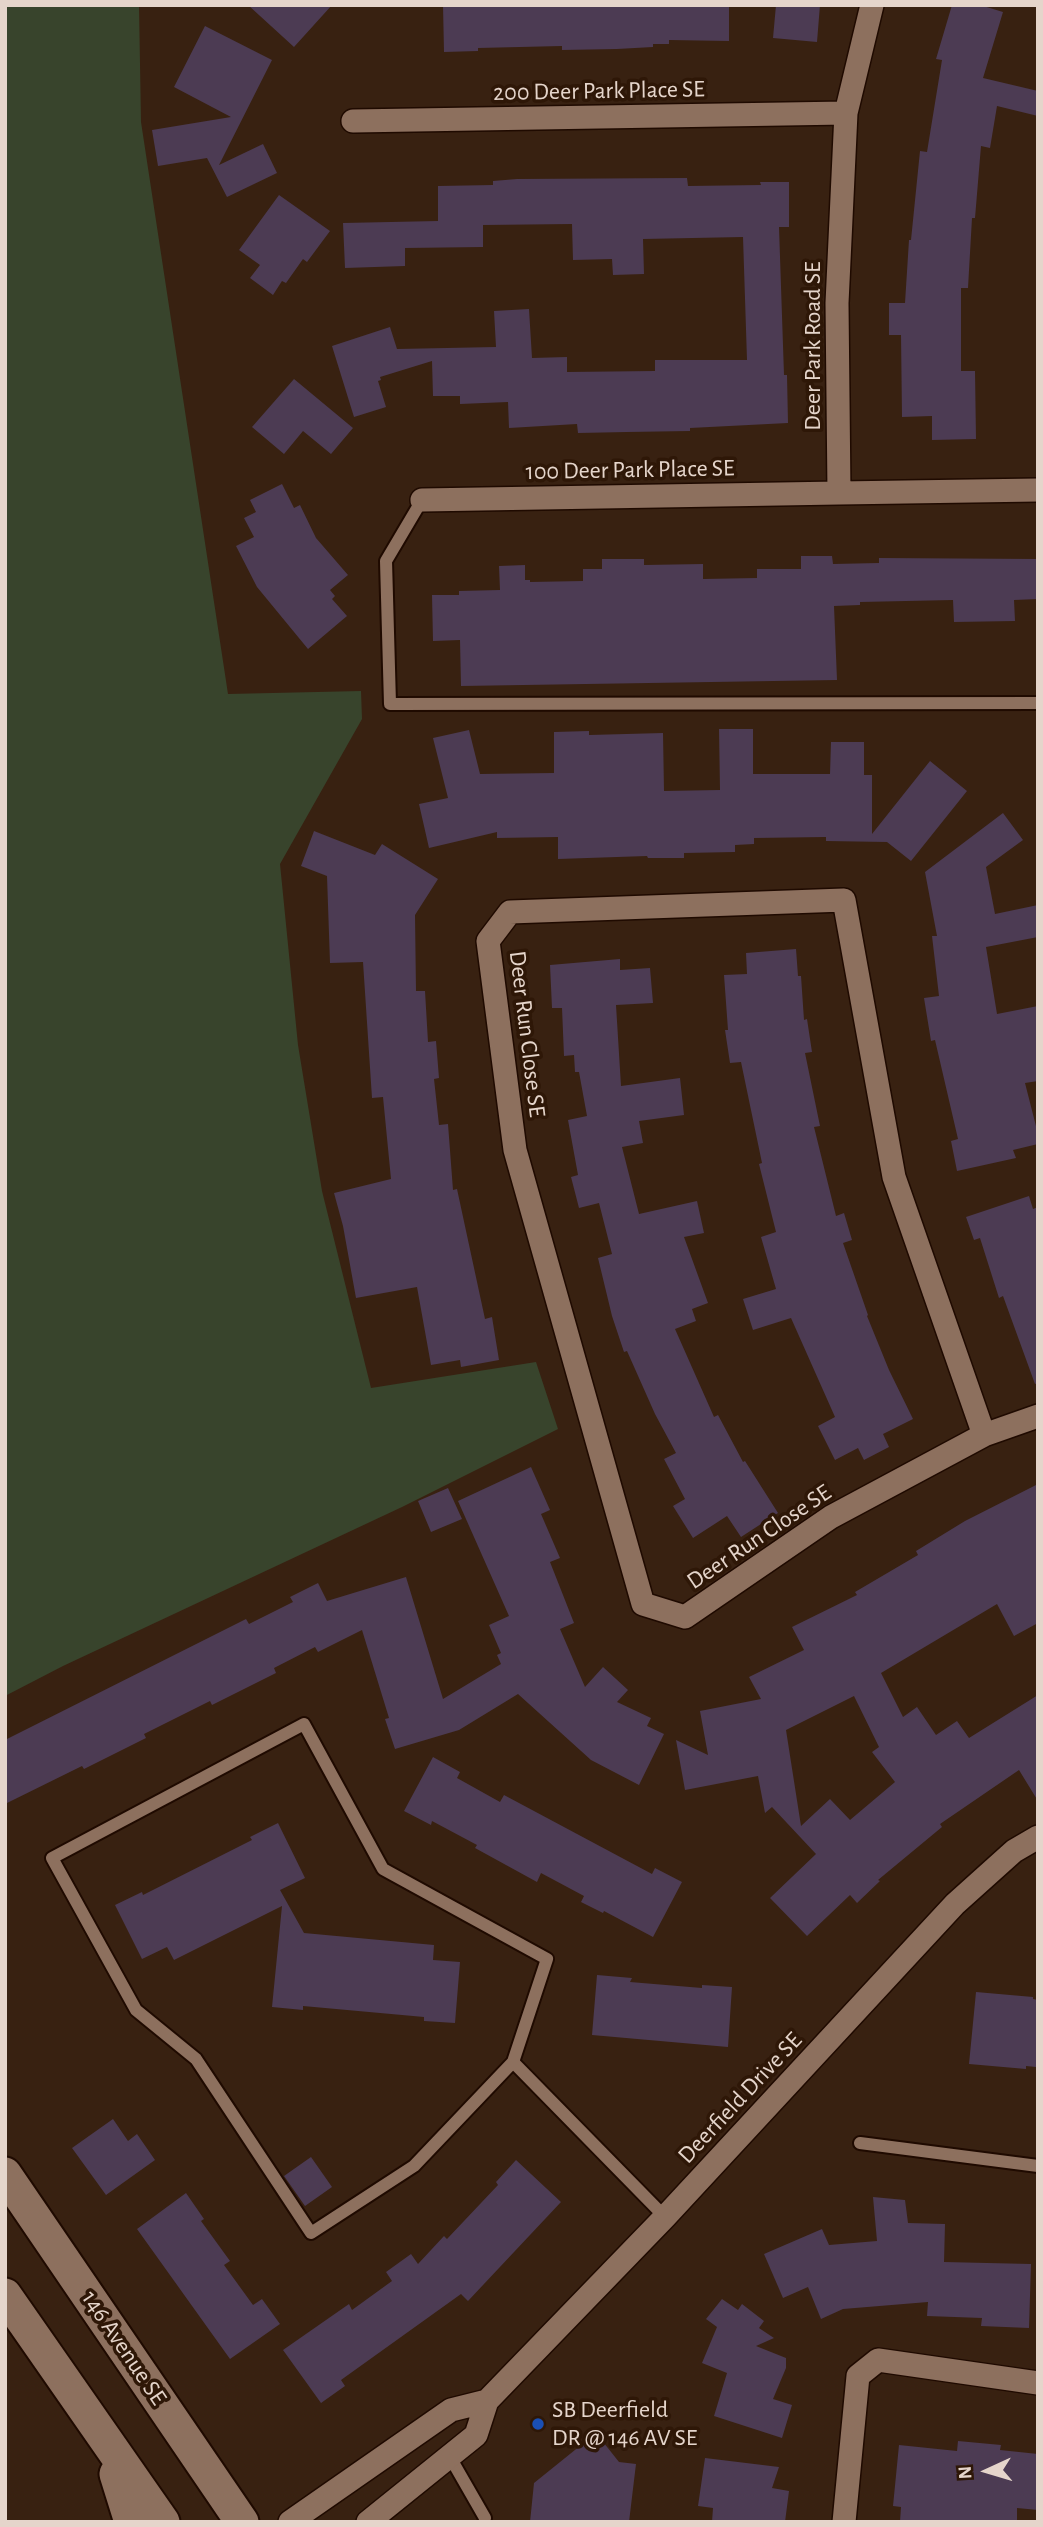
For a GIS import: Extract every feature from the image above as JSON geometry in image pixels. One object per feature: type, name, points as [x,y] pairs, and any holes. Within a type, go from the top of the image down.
[{"type":"street","name":"Deer Park Road SE","points":[[839,493],[837,303],[846,113],[872,5]]},
{"type":"street","name":"200 Deer Park Place SE","points":[[353,121],[846,113]]},
{"type":"street","points":[[839,493],[1038,490]]},
{"type":"street","name":"100 Deer Park Place SE","points":[[422,500],[839,493]]},
{"type":"street","name":"Deer Run Close SE","points":[[984,1434],[894,1177],[844,901],[510,912],[488,941],[515,1150],[643,1604],[685,1618],[831,1517],[984,1434],[1038,1416]]},
{"type":"street","name":"Deerfield Drive SE","points":[[368,2522],[476,2435],[487,2401],[666,2217],[955,1903],[1014,1851],[1038,1838]]},
{"type":"street","name":"146 Avenue SE","points":[[5,2174],[242,2522]]},
{"type":"street","points":[[5,2295],[163,2522]]},
{"type":"street","points":[[844,2522],[858,2376],[878,2360],[1038,2383]]},
{"type":"street","points":[[290,2522],[452,2410],[487,2401]]},
{"type":"street","points":[[105,2442],[131,2522]]},
{"type":"lane","points":[[422,500],[386,561],[390,704],[1038,703]]},
{"type":"lane","points":[[304,1724],[383,1869],[547,1959],[513,2062],[414,2166],[311,2233],[196,2059],[136,2010],[52,1858],[304,1724]]},
{"type":"lane","points":[[513,2062],[666,2217]]},
{"type":"lane","points":[[860,2143],[1038,2166]]},
{"type":"lane","points":[[450,2456],[485,2518]]},
{"type":"green space","points":[[5,5],[139,5],[141,122],[228,694],[361,691],[362,719],[280,864],[298,1045],[322,1191],[371,1388],[536,1362],[558,1429],[402,1507],[63,1666],[5,1696]]},
{"type":"building","points":[[248,5],[332,5],[294,47]]},
{"type":"building","points":[[443,5],[729,5],[729,41],[669,40],[669,44],[653,44],[653,47],[617,49],[562,50],[562,46],[478,48],[478,51],[444,52]]},
{"type":"building","points":[[776,5],[820,5],[817,42],[773,38]]},
{"type":"building","points":[[952,5],[980,5],[1003,12],[983,78],[1038,91],[1038,116],[997,106],[990,148],[981,146],[975,218],[972,218],[968,288],[961,288],[961,371],[975,371],[976,439],[932,440],[932,416],[902,417],[901,335],[889,335],[889,303],[905,303],[909,240],[920,151],[927,152],[942,60],[936,59]]},
{"type":"building","points":[[205,26],[272,60],[219,165],[263,144],[277,173],[227,197],[207,158],[158,166],[152,130],[231,117],[174,87]]},
{"type":"building","points":[[687,178],[688,186],[789,182],[789,227],[779,227],[788,423],[690,428],[690,431],[578,433],[577,424],[509,428],[508,402],[460,404],[460,396],[433,396],[432,361],[380,377],[381,380],[378,381],[386,407],[354,417],[332,346],[390,327],[397,349],[496,347],[494,311],[529,309],[532,358],[567,357],[567,372],[655,371],[655,360],[747,360],[743,237],[643,239],[644,274],[613,275],[612,259],[573,260],[572,224],[483,225],[483,247],[405,248],[405,266],[345,268],[343,223],[438,221],[438,186],[493,185],[493,181],[517,179]]},
{"type":"building","points":[[279,195],[330,231],[307,262],[303,259],[286,283],[282,281],[273,295],[250,278],[260,265],[239,250]]},
{"type":"building","points":[[294,379],[353,428],[331,454],[303,431],[284,454],[252,427]]},
{"type":"building","points":[[282,484],[294,508],[300,505],[316,538],[348,575],[330,590],[335,596],[332,599],[347,616],[308,649],[257,587],[236,546],[254,537],[244,518],[256,512],[250,500]]},
{"type":"building","points":[[801,556],[832,556],[833,564],[879,563],[879,558],[1038,559],[1038,599],[1014,600],[1015,621],[954,622],[953,600],[860,602],[860,605],[834,606],[837,680],[461,686],[460,640],[433,641],[432,595],[500,590],[499,566],[525,565],[525,580],[530,582],[583,581],[583,569],[602,569],[602,559],[644,559],[644,565],[703,564],[703,579],[757,578],[757,569],[801,569]]},
{"type":"building","points":[[719,729],[753,729],[753,774],[830,774],[831,742],[864,742],[864,775],[872,775],[872,834],[930,761],[967,791],[911,861],[887,842],[826,841],[826,837],[754,838],[754,844],[735,845],[735,852],[684,853],[684,858],[647,856],[558,859],[558,837],[497,838],[497,832],[429,848],[419,804],[448,798],[433,738],[469,730],[480,774],[554,773],[554,732],[589,731],[589,735],[663,733],[664,791],[720,790]]},
{"type":"building","points":[[1003,813],[1023,840],[986,867],[995,914],[1038,905],[1038,937],[986,947],[997,1014],[1038,1006],[1038,1081],[1025,1083],[1038,1144],[1013,1150],[1016,1158],[957,1171],[951,1141],[958,1139],[935,1040],[931,1041],[924,998],[939,996],[932,936],[937,936],[925,872]]},
{"type":"building","points":[[314,831],[375,855],[382,844],[438,879],[415,915],[416,991],[425,991],[428,1042],[436,1041],[439,1078],[434,1079],[439,1125],[448,1124],[453,1190],[457,1189],[485,1319],[492,1317],[499,1360],[461,1367],[460,1360],[431,1365],[417,1287],[356,1298],[334,1193],[391,1179],[383,1097],[372,1098],[363,962],[330,963],[327,876],[301,866]]},
{"type":"building","points":[[796,949],[804,1020],[807,1019],[812,1052],[805,1053],[820,1126],[814,1127],[836,1216],[844,1213],[852,1240],[843,1243],[867,1316],[913,1419],[883,1434],[889,1447],[864,1460],[858,1448],[835,1460],[818,1426],[835,1417],[791,1318],[753,1330],[743,1299],[776,1289],[761,1237],[776,1232],[759,1164],[762,1163],[741,1062],[730,1063],[725,1030],[728,1030],[724,975],[747,974],[746,953]]},
{"type":"building","points":[[620,959],[620,970],[650,968],[653,1003],[616,1005],[621,1086],[680,1078],[684,1115],[639,1121],[643,1143],[622,1147],[639,1214],[697,1201],[704,1233],[684,1237],[708,1303],[692,1309],[696,1321],[675,1329],[714,1417],[718,1415],[743,1462],[745,1461],[778,1513],[741,1537],[727,1516],[693,1538],[673,1506],[685,1499],[664,1459],[676,1453],[627,1351],[624,1352],[612,1316],[598,1258],[612,1254],[599,1203],[579,1208],[571,1177],[578,1175],[568,1120],[587,1116],[579,1072],[575,1072],[574,1055],[564,1056],[562,1008],[552,1008],[550,965]]},
{"type":"building","points":[[1029,1196],[1033,1209],[1038,1207],[1038,1383],[1035,1384],[1003,1296],[999,1298],[980,1238],[974,1240],[966,1217]]},
{"type":"building","points":[[531,1467],[550,1510],[541,1514],[560,1558],[550,1562],[574,1623],[560,1629],[585,1687],[603,1667],[628,1690],[617,1702],[651,1718],[647,1726],[664,1734],[639,1785],[591,1760],[518,1694],[459,1730],[395,1749],[385,1719],[389,1718],[362,1630],[318,1652],[315,1647],[274,1668],[276,1673],[212,1705],[210,1701],[144,1734],[146,1738],[5,1804],[5,1740],[246,1619],[249,1624],[293,1602],[290,1597],[318,1583],[327,1601],[406,1577],[443,1699],[501,1664],[497,1655],[501,1653],[489,1625],[509,1616],[458,1501]]},
{"type":"building","points":[[1038,1484],[1038,1623],[1014,1636],[997,1604],[881,1673],[903,1717],[917,1707],[936,1735],[957,1721],[969,1738],[1038,1695],[1038,1801],[1019,1770],[940,1824],[942,1827],[878,1880],[880,1881],[857,1903],[850,1895],[807,1936],[770,1898],[816,1854],[772,1807],[765,1813],[758,1776],[685,1790],[676,1740],[708,1755],[700,1711],[761,1699],[749,1677],[804,1650],[792,1627],[857,1595],[855,1592],[918,1555],[916,1551],[965,1521]],"holes":[[[854,1696],[879,1747],[872,1752],[895,1782],[850,1820],[830,1799],[801,1826],[786,1730]]]},
{"type":"building","points":[[448,1488],[462,1519],[431,1532],[418,1501]]},
{"type":"building","points":[[433,1757],[460,1772],[457,1778],[500,1802],[504,1795],[652,1874],[655,1868],[682,1882],[653,1937],[581,1902],[584,1896],[541,1873],[537,1882],[475,1848],[477,1845],[432,1821],[431,1825],[404,1811]]},
{"type":"building","points":[[278,1823],[305,1878],[280,1890],[304,1933],[434,1945],[433,1960],[460,1962],[455,2023],[424,2021],[424,2017],[303,2006],[303,2010],[272,2007],[282,1906],[174,1960],[167,1947],[142,1959],[115,1905],[142,1892],[143,1895],[252,1840],[250,1837]]},
{"type":"building","points":[[597,1975],[632,1978],[630,1982],[702,1988],[702,1985],[732,1987],[728,2047],[592,2035]]},
{"type":"building","points":[[976,1992],[1033,1997],[1038,2000],[1036,2067],[1026,2066],[1026,2069],[969,2064]]},
{"type":"building","points":[[113,2119],[128,2141],[137,2134],[155,2160],[106,2195],[72,2148]]},
{"type":"building","points":[[311,2157],[332,2187],[305,2206],[284,2176]]},
{"type":"building","points":[[516,2160],[561,2202],[468,2301],[461,2294],[341,2380],[345,2386],[321,2403],[283,2350],[349,2304],[352,2310],[392,2281],[386,2272],[411,2254],[418,2264],[444,2236],[447,2239],[498,2185],[496,2182]]},
{"type":"building","points":[[186,2193],[204,2219],[201,2221],[230,2261],[224,2265],[253,2305],[262,2299],[280,2324],[230,2359],[137,2229]]},
{"type":"building","points":[[873,2197],[905,2200],[908,2223],[945,2224],[944,2262],[1031,2264],[1029,2328],[981,2326],[982,2318],[927,2316],[928,2302],[843,2309],[821,2319],[808,2287],[783,2298],[764,2254],[822,2229],[829,2245],[877,2241]]},
{"type":"building","points":[[722,2299],[738,2310],[742,2304],[764,2321],[759,2328],[774,2338],[756,2346],[786,2358],[786,2368],[773,2399],[792,2405],[782,2438],[714,2416],[727,2373],[702,2363],[717,2327],[706,2319]]},
{"type":"building","points":[[596,2433],[619,2462],[636,2464],[629,2522],[530,2522],[534,2483]]},
{"type":"building","points":[[958,2441],[1001,2445],[1000,2450],[1038,2454],[1038,2510],[1017,2508],[1017,2522],[900,2522],[901,2507],[893,2506],[899,2445],[957,2451]]},
{"type":"building","points":[[705,2458],[779,2467],[772,2488],[789,2491],[785,2522],[712,2522],[713,2508],[698,2506]]},
{"type":"place","name":"SB Deerfield DR @ 146 AV SE","points":[[538,2424]]}]
